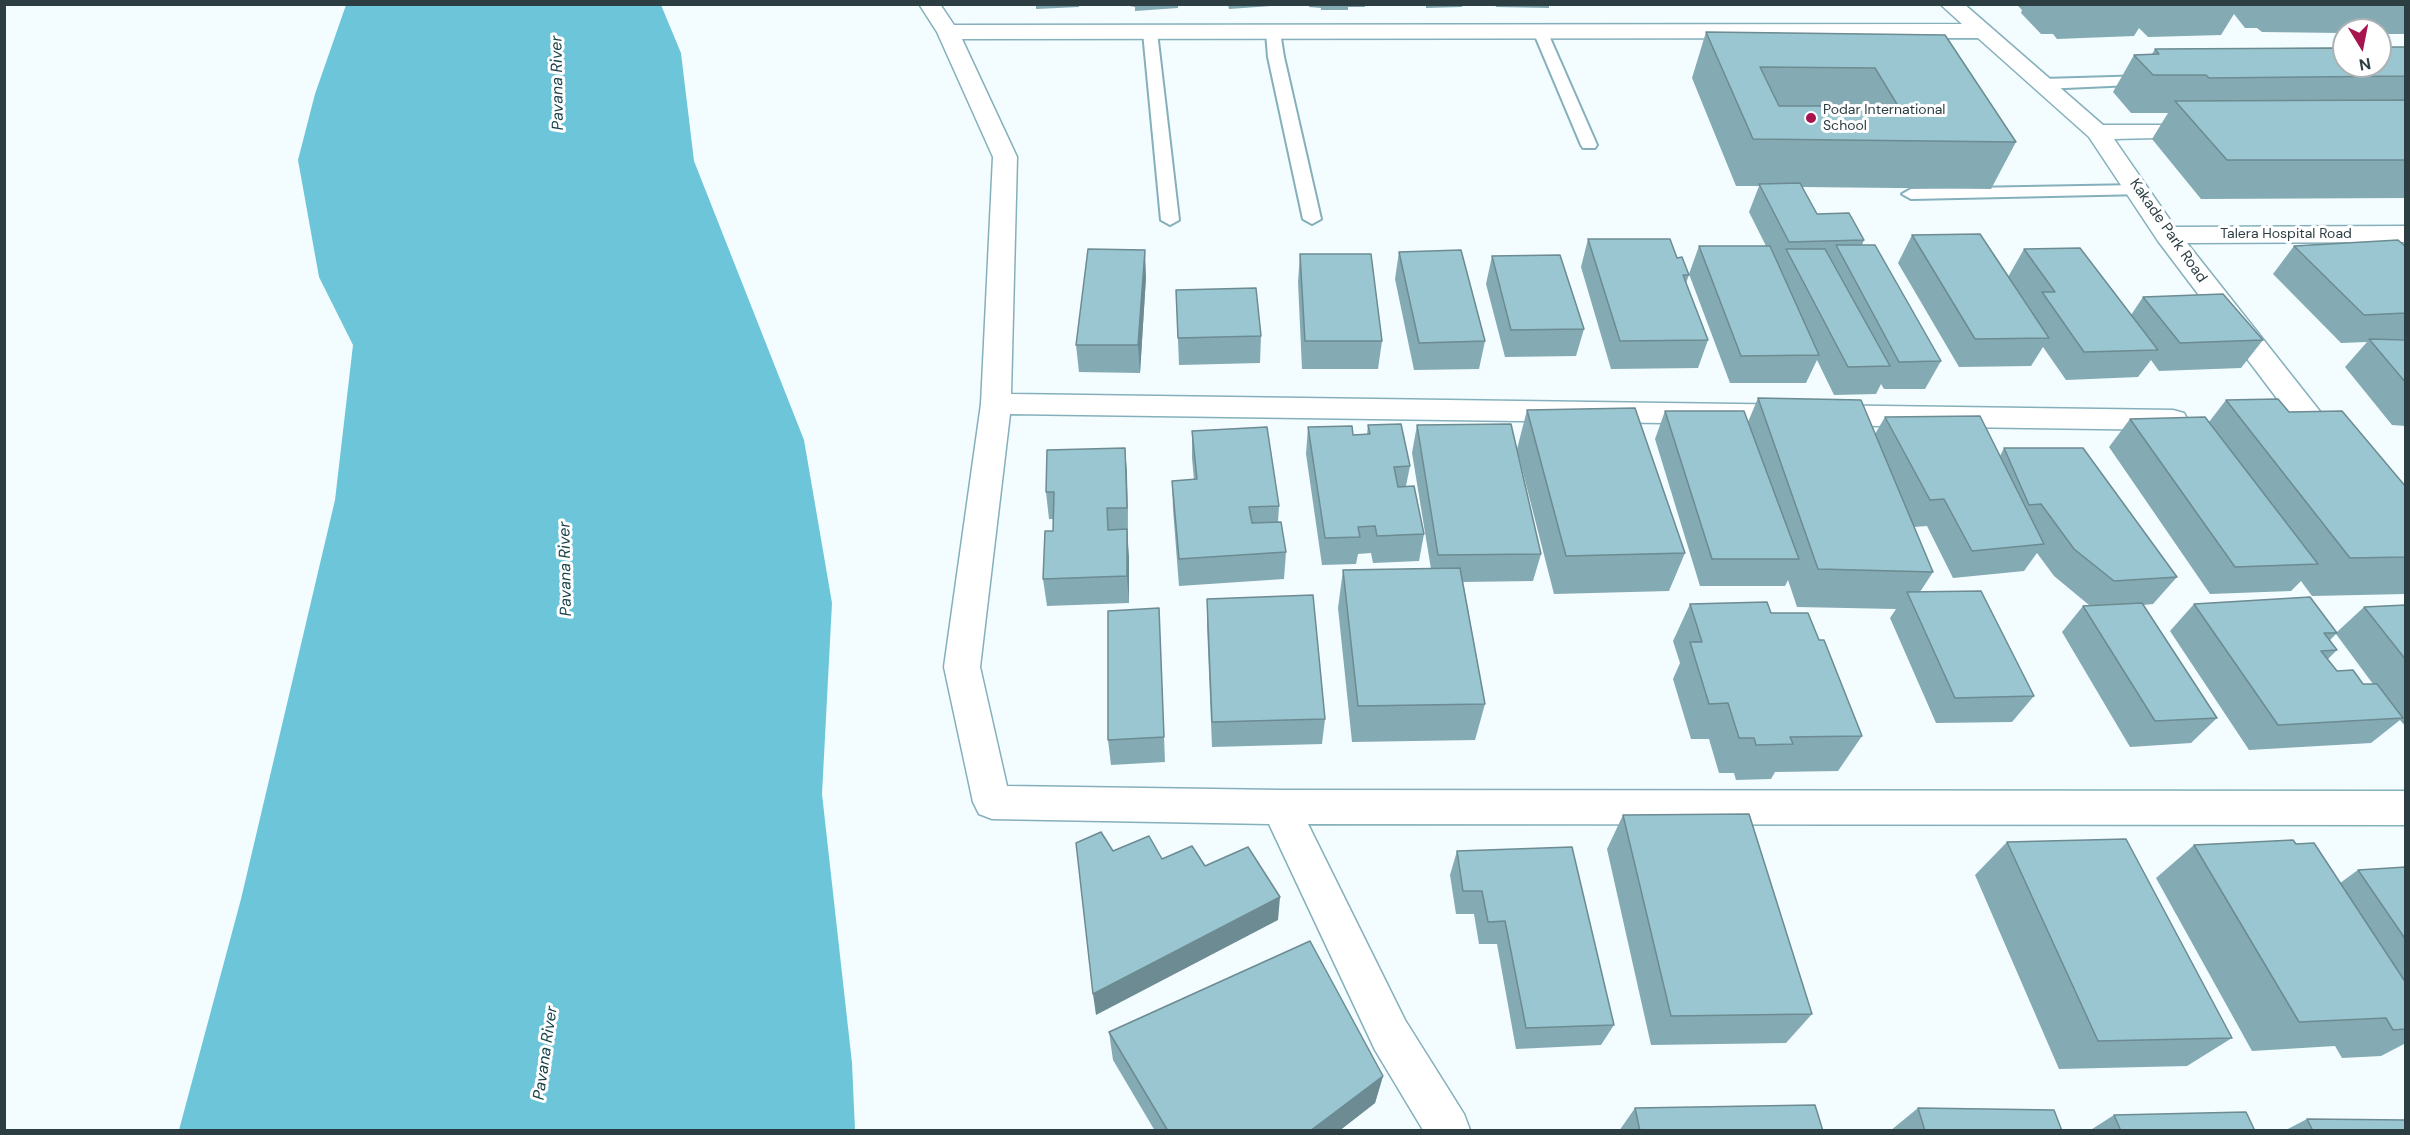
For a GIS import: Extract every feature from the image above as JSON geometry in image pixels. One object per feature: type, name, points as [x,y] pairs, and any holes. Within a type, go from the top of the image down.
[{"type":"street","points":[[929,4],[948,32],[1005,158],[996,404],[962,667],[992,802],[1280,807],[2406,808]]},
{"type":"street","name":"Kakade Park Road","points":[[1950,4],[1984,31],[2097,132],[2139,190],[2167,235],[2348,467]]},
{"type":"street","points":[[948,32],[1984,31]]},
{"type":"street","points":[[2097,132],[2226,130]]},
{"type":"street","name":"Talera Hospital Road","points":[[2167,235],[2406,234]]},
{"type":"street","points":[[996,404],[2204,421]]},
{"type":"street","points":[[2275,422],[2311,422]]},
{"type":"street","points":[[1280,807],[1390,1035],[1448,1131]]},
{"type":"lane","points":[[1540,31],[1589,145]]},
{"type":"lane","points":[[1150,32],[1170,220]]},
{"type":"lane","points":[[1273,32],[1275,57],[1312,219]]},
{"type":"lane","points":[[2043,84],[2160,81]]},
{"type":"lane","points":[[1911,194],[2139,190]]},
{"type":"water","name":"Pavana River","points":[[346,5],[661,5],[681,53],[694,161],[804,440],[832,603],[822,794],[852,1063],[855,1130],[179,1130],[241,899],[335,500],[353,345],[319,277],[298,160],[315,94]]},
{"type":"building","points":[[1706,32],[1945,35],[2016,142],[1753,139]],"holes":[[[1760,67],[1875,68],[1898,106],[1779,106]]]},
{"type":"building","points":[[2392,47],[2406,47],[2406,76],[2392,76]]},
{"type":"building","points":[[2332,48],[2332,77],[2209,78],[2206,75],[2153,75],[2134,55],[2159,54],[2155,49]]},
{"type":"building","points":[[2406,100],[2406,160],[2227,160],[2175,101]]},
{"type":"building","points":[[1800,183],[1817,214],[1849,213],[1864,240],[1789,242],[1759,184]]},
{"type":"building","points":[[1980,234],[2049,338],[1975,339],[1912,235]]},
{"type":"building","points":[[1588,239],[1670,239],[1677,258],[1682,257],[1689,275],[1683,275],[1708,340],[1620,341]]},
{"type":"building","points":[[2398,240],[2406,247],[2406,313],[2364,315],[2294,246]]},
{"type":"building","points":[[1836,245],[1875,245],[1941,361],[1899,362]]},
{"type":"building","points":[[1699,246],[1770,246],[1819,355],[1741,356]]},
{"type":"building","points":[[2080,248],[2158,350],[2084,352],[2042,292],[2055,292],[2024,249]]},
{"type":"building","points":[[1088,249],[1145,250],[1138,345],[1076,345]]},
{"type":"building","points":[[1786,249],[1825,249],[1890,366],[1848,367]]},
{"type":"building","points":[[1461,250],[1485,341],[1419,343],[1399,252]]},
{"type":"building","points":[[1300,254],[1371,254],[1382,341],[1305,341]]},
{"type":"building","points":[[1560,255],[1584,329],[1511,330],[1492,256]]},
{"type":"building","points":[[1256,288],[1261,336],[1178,338],[1176,290]]},
{"type":"building","points":[[2223,294],[2263,340],[2180,343],[2143,297]]},
{"type":"building","points":[[2369,339],[2406,340],[2406,383]]},
{"type":"building","points":[[1758,398],[1861,400],[1933,572],[1818,569]]},
{"type":"building","points":[[2278,399],[2289,412],[2342,411],[2406,487],[2406,557],[2350,558],[2226,400]]},
{"type":"building","points":[[1635,408],[1685,553],[1566,556],[1527,410]]},
{"type":"building","points":[[1665,411],[1744,411],[1799,559],[1712,559]]},
{"type":"building","points":[[1980,416],[2044,544],[1972,551],[1944,499],[1930,500],[1885,417]]},
{"type":"building","points":[[2205,417],[2318,564],[2235,567],[2130,419]]},
{"type":"building","points":[[1401,424],[1410,466],[1394,467],[1398,487],[1414,486],[1424,534],[1377,536],[1375,526],[1358,527],[1360,537],[1325,538],[1308,427],[1352,426],[1353,435],[1370,434],[1368,425]]},
{"type":"building","points":[[1511,424],[1541,554],[1438,555],[1417,425]]},
{"type":"building","points":[[1267,427],[1279,506],[1249,507],[1252,523],[1281,522],[1286,552],[1179,559],[1172,481],[1197,479],[1192,431]]},
{"type":"building","points":[[1125,448],[1127,508],[1107,508],[1108,530],[1127,529],[1127,576],[1043,579],[1045,531],[1053,531],[1054,492],[1046,492],[1047,450]]},
{"type":"building","points":[[2004,448],[2083,448],[2177,577],[2114,581],[2074,549],[2041,504],[2029,505]]},
{"type":"building","points":[[1460,568],[1485,704],[1358,706],[1343,570]]},
{"type":"building","points":[[1981,591],[2034,696],[1955,698],[1907,592]]},
{"type":"building","points":[[1313,595],[1325,719],[1212,722],[1207,599]]},
{"type":"building","points":[[2310,597],[2337,633],[2324,633],[2337,650],[2321,651],[2337,671],[2353,670],[2363,684],[2377,684],[2403,718],[2278,725],[2194,604]]},
{"type":"building","points":[[1767,602],[1771,613],[1808,613],[1819,640],[1824,640],[1862,736],[1790,737],[1793,744],[1756,745],[1754,738],[1739,738],[1728,703],[1709,704],[1690,642],[1702,642],[1690,604]]},
{"type":"building","points":[[2142,603],[2217,718],[2155,721],[2083,606]]},
{"type":"building","points":[[2406,605],[2406,660],[2364,607]]},
{"type":"building","points":[[1159,608],[1164,737],[1108,740],[1108,611]]},
{"type":"building","points":[[1749,814],[1812,1014],[1671,1016],[1623,815]]},
{"type":"building","points":[[1101,832],[1113,851],[1149,836],[1162,859],[1192,846],[1205,866],[1248,847],[1280,897],[1093,994],[1076,843]]},
{"type":"building","points":[[2126,839],[2232,1038],[2098,1041],[2007,842]]},
{"type":"building","points":[[2293,840],[2296,844],[2314,843],[2406,983],[2406,1029],[2393,1030],[2386,1018],[2299,1022],[2194,845]]},
{"type":"building","points":[[1572,847],[1614,1025],[1526,1028],[1505,921],[1488,922],[1482,891],[1463,891],[1457,851]]},
{"type":"building","points":[[2406,867],[2406,940],[2358,870]]},
{"type":"building","points":[[1310,941],[1383,1076],[1310,1131],[1168,1131],[1109,1032]]},
{"type":"building","points":[[1815,1105],[1823,1131],[1640,1131],[1635,1108]]},
{"type":"building","points":[[1918,1108],[2054,1110],[2062,1131],[1925,1131]]},
{"type":"building","points":[[2246,1112],[2255,1131],[2121,1131],[2114,1115]]},
{"type":"building","points":[[2307,1119],[2406,1120],[2406,1131],[2313,1131]]},
{"type":"place","name":"Podar International School","points":[[1811,118]]}]
